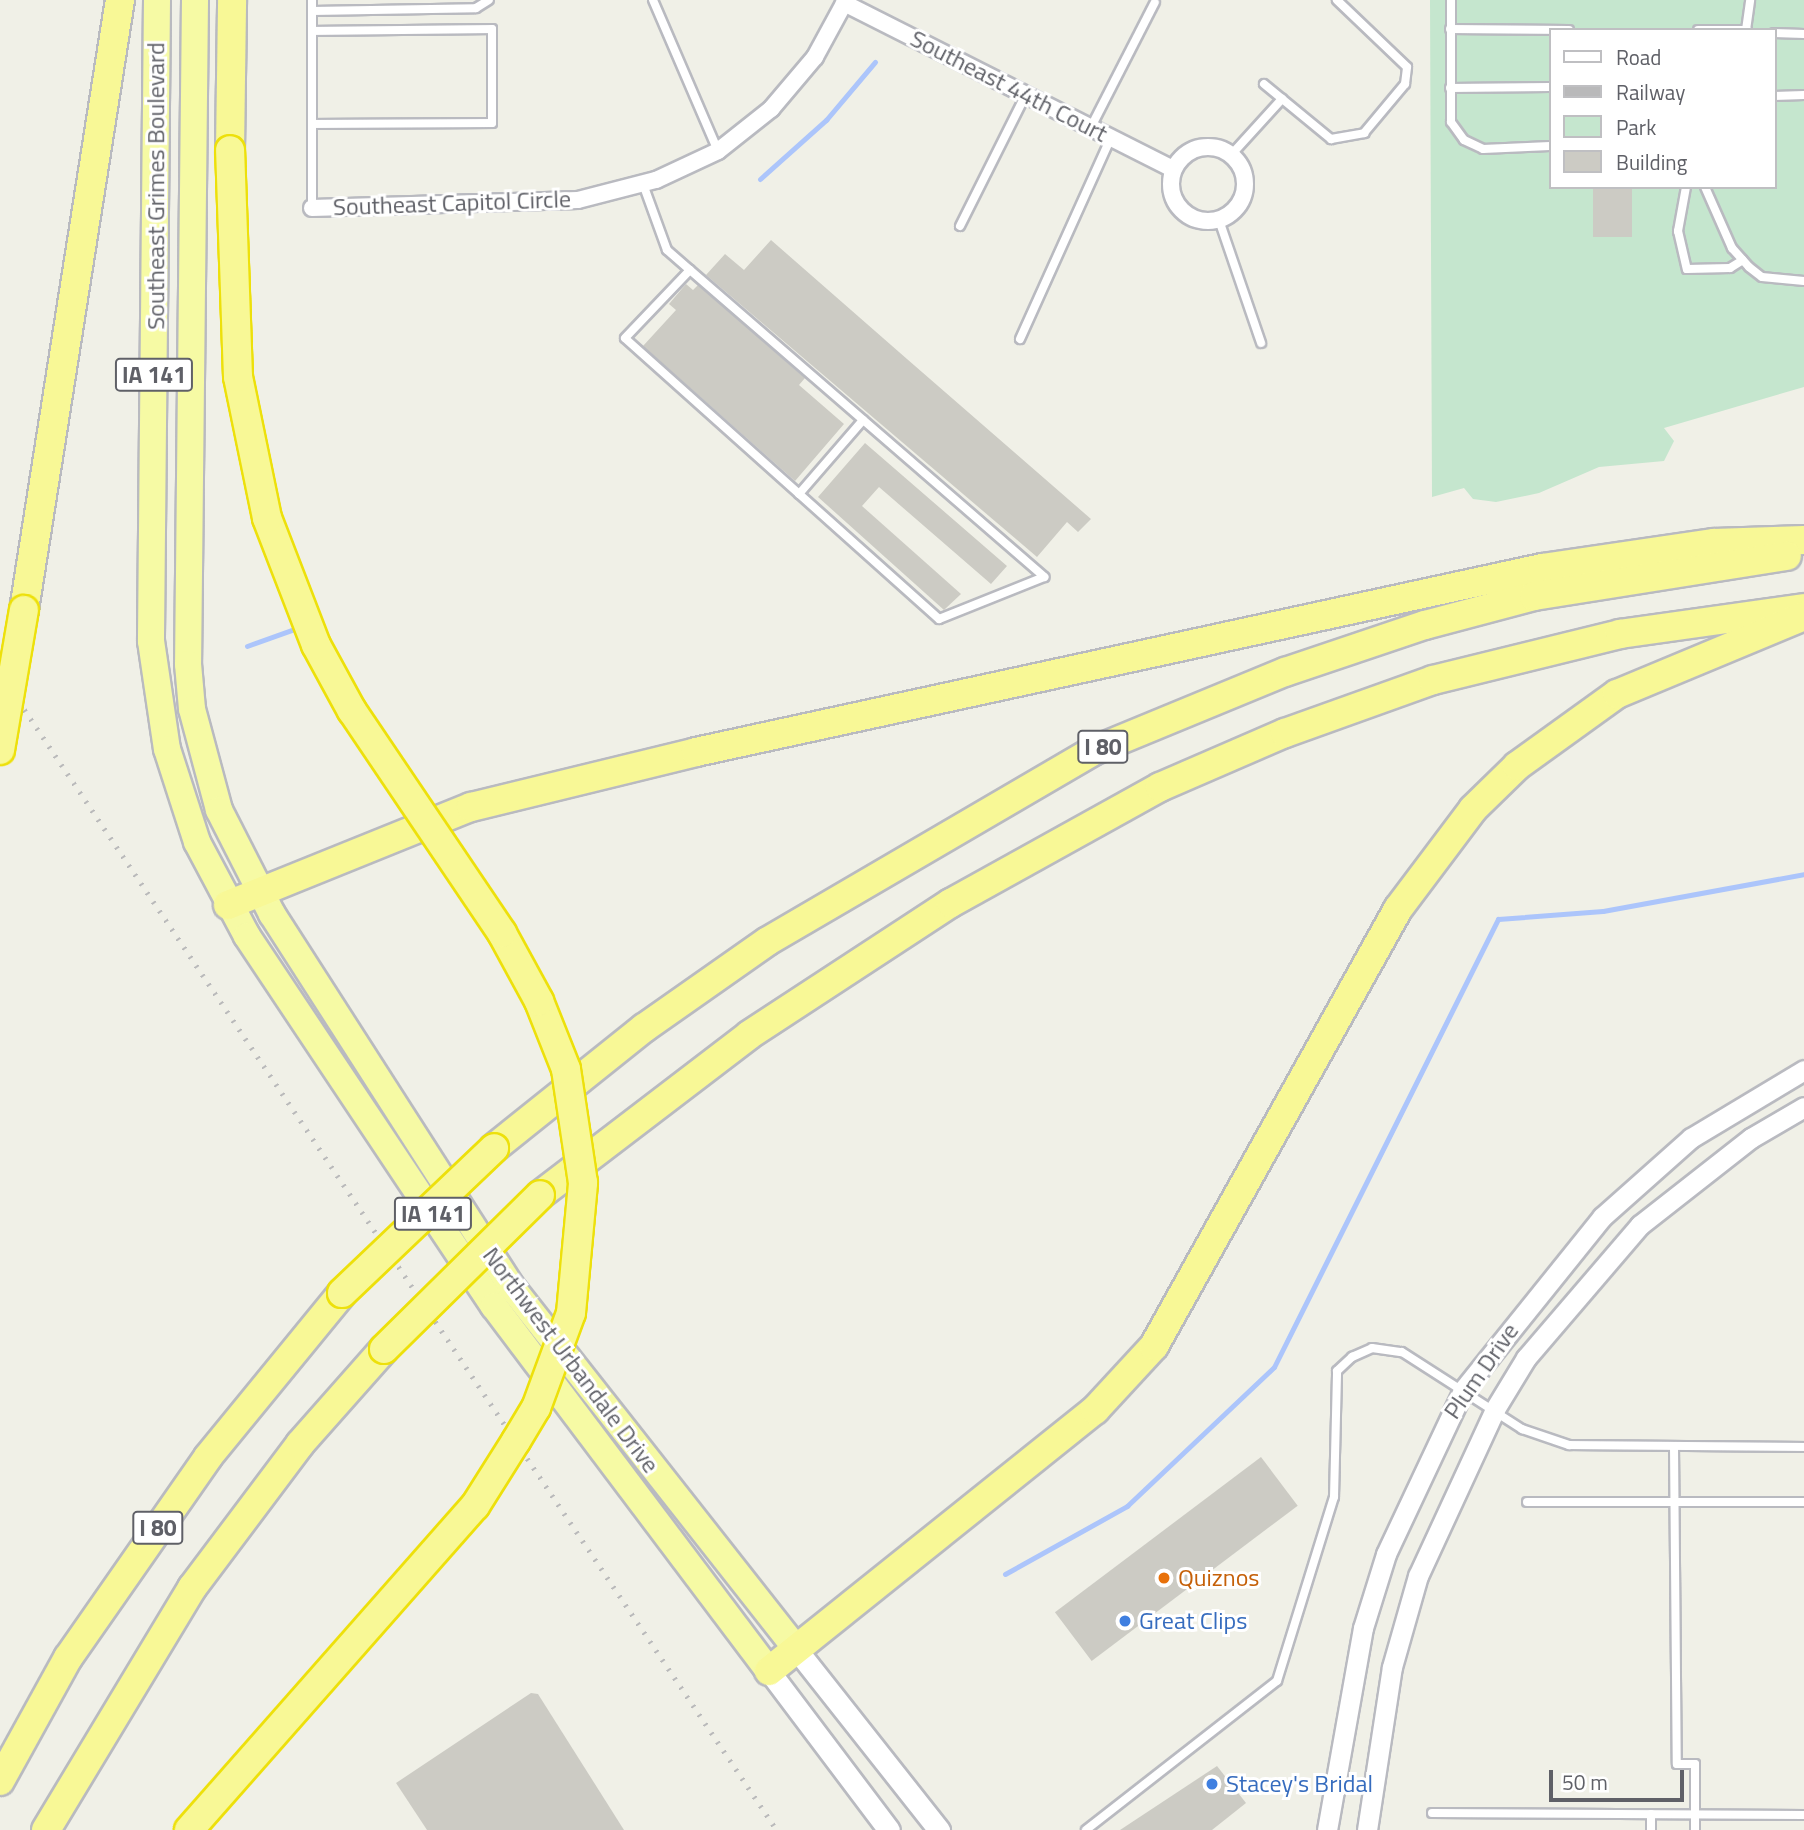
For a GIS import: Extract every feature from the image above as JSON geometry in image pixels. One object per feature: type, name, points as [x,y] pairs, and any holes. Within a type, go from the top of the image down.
[{"type":"highway","points":[[0,750],[120,0]]},
{"type":"highway","name":"Southeast Grimes Boulevard","points":[[157,0],[151,640],[167,749]]},
{"type":"highway","name":"Southeast Grimes Boulevard","points":[[195,0],[187,608],[192,709],[201,744]]},
{"type":"highway","points":[[189,1830],[475,1506],[516,1441],[536,1408],[571,1313],[583,1183],[566,1069],[539,1001],[502,933],[352,711],[316,645],[267,518],[239,377],[230,150],[232,0]]},
{"type":"highway","points":[[228,905],[471,807],[708,750],[1515,573],[1714,543],[1804,540]]},
{"type":"highway","name":"I 80","points":[[0,1781],[68,1658],[208,1457],[342,1293],[494,1148],[644,1028],[768,941],[1093,751],[1286,672],[1425,625],[1534,596],[1804,554]]},
{"type":"highway","name":"I 80","points":[[46,1830],[192,1588],[300,1444],[384,1349],[540,1195],[749,1035],[951,903],[1160,787],[1285,733],[1433,680],[1619,634],[1804,608]]},
{"type":"highway","points":[[769,1671],[1095,1410],[1154,1346],[1398,909],[1473,809],[1517,766],[1617,694],[1804,616]]},
{"type":"highway","name":"Northwest Urbandale Drive","points":[[201,744],[219,810],[260,892],[510,1285],[796,1649]]},
{"type":"highway","name":"Northwest Urbandale Drive","points":[[167,749],[197,842],[228,905],[494,1306],[769,1671]]},
{"type":"main road","name":"Northwest Urbandale Drive","points":[[796,1649],[939,1830]]},
{"type":"main road","name":"Northwest Urbandale Drive","points":[[769,1671],[889,1830]]},
{"type":"street","name":"Southeast Capitol Circle","points":[[312,208],[528,204],[578,200],[643,184],[718,150],[795,84],[845,2]]},
{"type":"street","name":"Southeast 44th Court","points":[[845,2],[1173,169]]},
{"type":"street","points":[[1199,148],[1231,155],[1242,171],[1244,191],[1236,209],[1219,220],[1195,220],[1176,204],[1173,169],[1199,148]]},
{"type":"street","name":"Plum Drive","points":[[1327,1830],[1363,1628],[1386,1554],[1463,1390],[1602,1217],[1691,1138],[1804,1070]]},
{"type":"street","name":"Plum Drive","points":[[1367,1830],[1392,1667],[1418,1576],[1495,1409],[1533,1349],[1640,1225],[1751,1138],[1804,1107]]},
{"type":"lane","points":[[312,0],[312,208]]},
{"type":"lane","points":[[312,12],[476,8],[489,0]]},
{"type":"lane","points":[[653,0],[718,150]]},
{"type":"lane","points":[[1264,84],[1331,139],[1349,139],[1364,133],[1405,84],[1406,67],[1396,54],[1337,0]]},
{"type":"lane","points":[[1451,0],[1451,122],[1464,140],[1483,149],[1548,146]]},
{"type":"lane","points":[[1746,28],[1751,0]]},
{"type":"lane","points":[[1091,127],[1155,2]]},
{"type":"lane","points":[[312,31],[492,29],[492,122],[312,124]]},
{"type":"lane","points":[[1450,29],[1548,30]]},
{"type":"lane","points":[[1776,33],[1804,34]]},
{"type":"lane","points":[[1451,88],[1548,87]]},
{"type":"lane","points":[[960,226],[1026,94]]},
{"type":"lane","points":[[1776,96],[1804,94]]},
{"type":"lane","points":[[1231,155],[1282,99]]},
{"type":"lane","points":[[1020,339],[1111,136]]},
{"type":"lane","points":[[643,184],[667,250],[1044,577],[939,619],[625,338],[690,270]]},
{"type":"lane","points":[[1686,189],[1678,232],[1686,269],[1730,268],[1742,260]]},
{"type":"lane","points":[[1706,189],[1742,260],[1762,277],[1804,281]]},
{"type":"lane","points":[[1219,220],[1261,343]]},
{"type":"lane","points":[[799,494],[863,420]]},
{"type":"lane","points":[[1086,1830],[1278,1681],[1334,1497],[1336,1382],[1343,1363],[1388,1347],[1495,1409],[1522,1429],[1569,1445],[1804,1447]]},
{"type":"lane","points":[[1674,1447],[1677,1764],[1695,1764],[1695,1830]]},
{"type":"lane","points":[[1527,1502],[1804,1502]]},
{"type":"lane","points":[[1432,1813],[1804,1815]]},
{"type":"lane","points":[[1651,1814],[1651,1830]]},
{"type":"green space","points":[[1430,0],[1804,0],[1804,387],[1664,428],[1674,441],[1664,461],[1599,467],[1539,493],[1496,502],[1473,499],[1464,488],[1432,497]]},
{"type":"building","points":[[1593,189],[1632,189],[1632,237],[1593,237]]},
{"type":"building","points":[[771,240],[1091,519],[1078,532],[1067,522],[1037,557],[706,275],[725,254],[744,270]]},
{"type":"building","points":[[686,284],[693,290],[698,285],[805,378],[799,385],[844,424],[795,481],[643,346],[676,310],[669,304]]},
{"type":"building","points":[[865,443],[1007,566],[991,584],[879,487],[862,506],[961,594],[944,610],[818,497]]},
{"type":"building","points":[[1261,1457],[1298,1506],[1092,1661],[1055,1612]]},
{"type":"building","points":[[531,1693],[538,1694],[624,1830],[427,1830],[396,1783]]},
{"type":"building","name":"Stacey's Bridal","points":[[1217,1766],[1246,1803],[1212,1830],[1120,1830]]},
{"type":"waterway","points":[[760,179],[826,120],[875,62]]},
{"type":"waterway","points":[[247,646],[300,627]]},
{"type":"waterway","points":[[1005,1574],[1127,1506],[1274,1367],[1498,919],[1603,911],[1804,874]]},
{"type":"railway","points":[[0,673],[777,1830]]},
{"type":"place","name":"Quiznos","points":[[1164,1578]]},
{"type":"place","name":"Great Clips","points":[[1125,1621]]},
{"type":"place","name":"Stacey's Bridal","points":[[1212,1784]]}]
